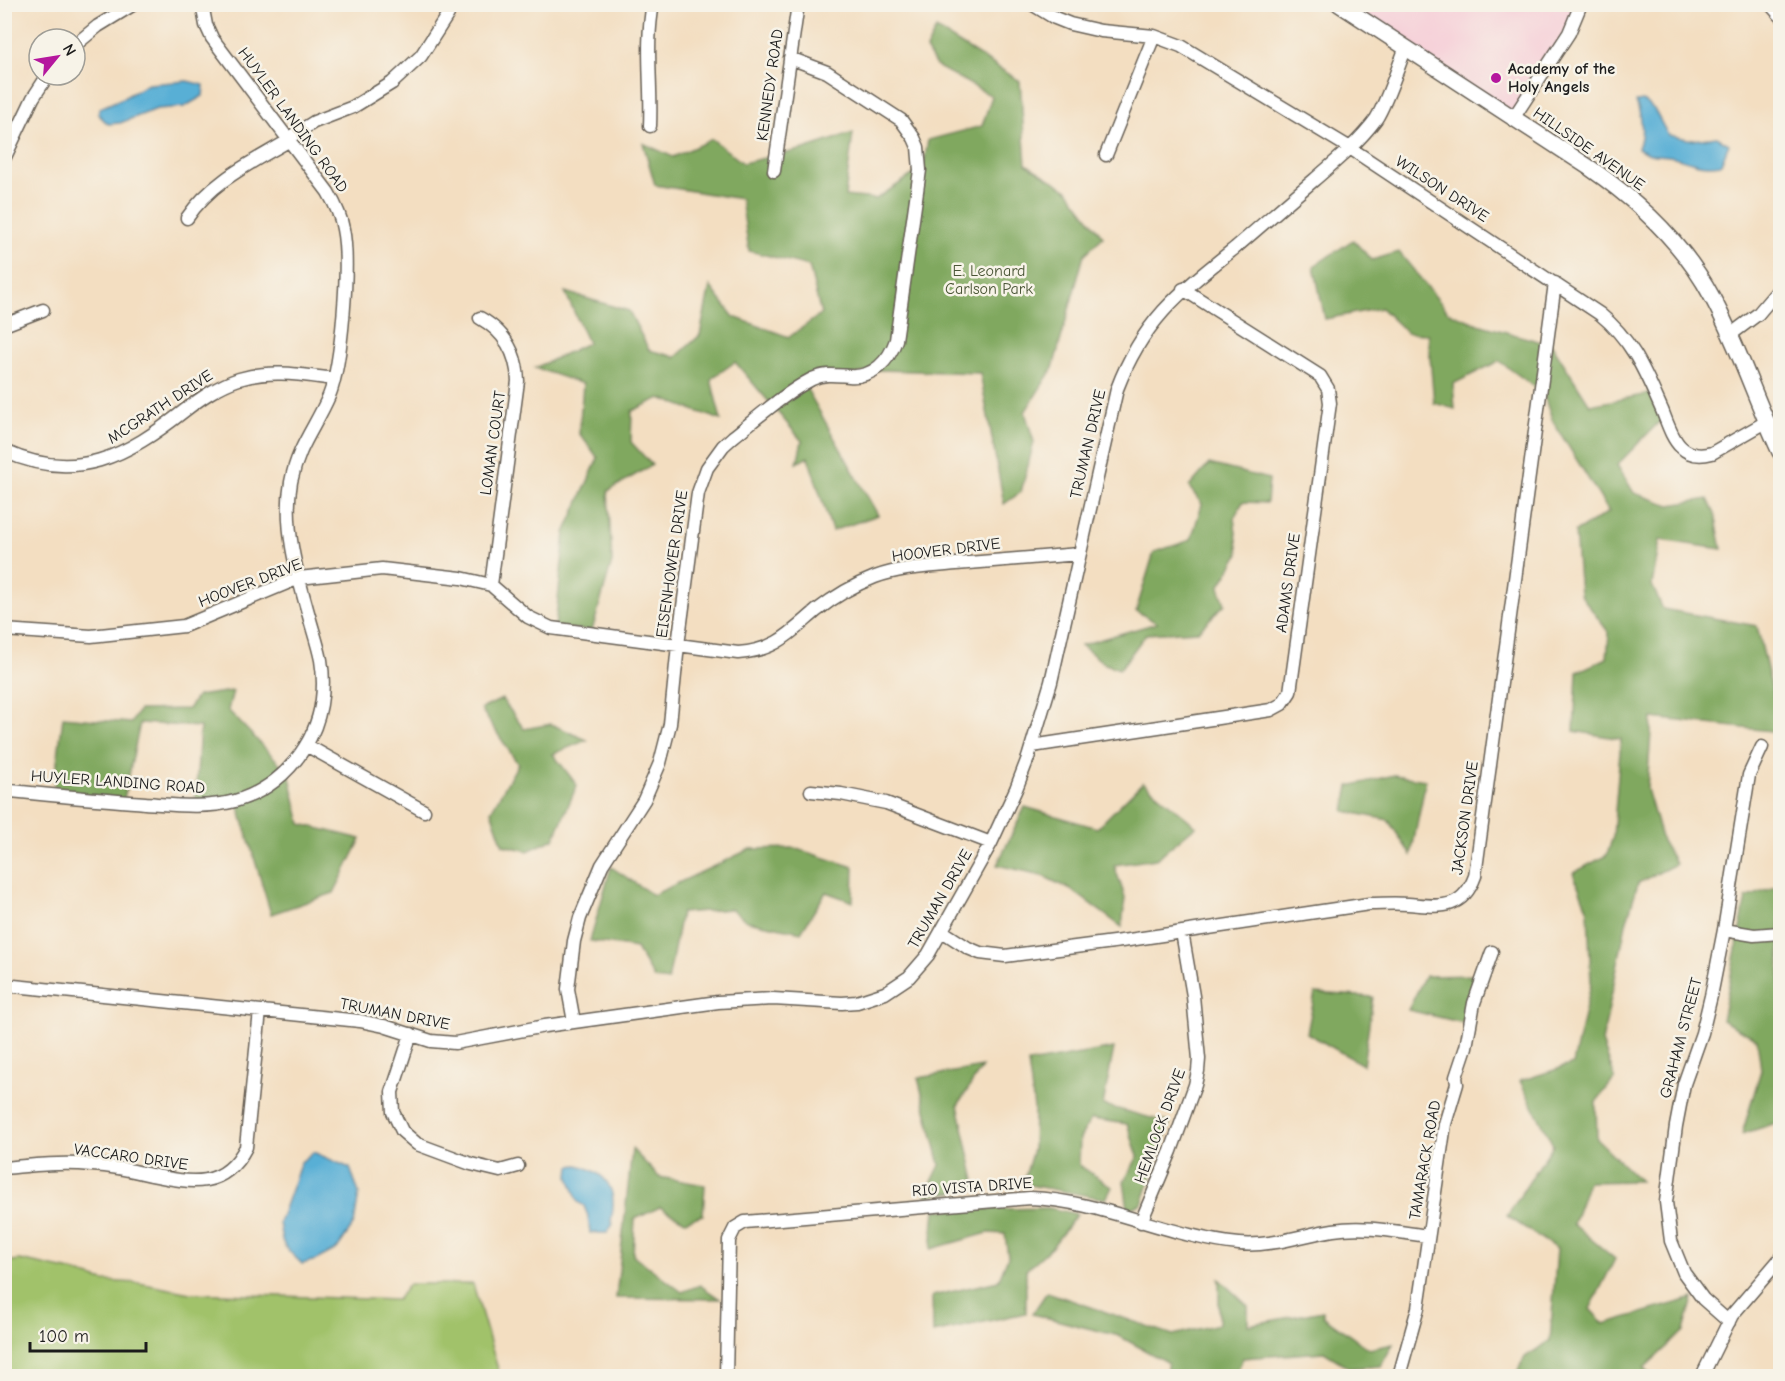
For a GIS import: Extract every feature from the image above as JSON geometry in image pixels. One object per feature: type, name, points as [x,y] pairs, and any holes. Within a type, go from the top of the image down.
[{"type":"main road","name":"HILLSIDE AVENUE","points":[[1339,4],[1617,187],[1651,217],[1670,238],[1712,296],[1780,453]]},
{"type":"street","points":[[87,35],[134,4]]},
{"type":"street","name":"HUYLER LANDING ROAD","points":[[4,790],[129,802],[196,806],[221,804],[250,796],[265,788],[290,767],[306,745],[321,707],[323,675],[321,658],[299,578],[289,519],[291,485],[299,452],[323,408],[334,379],[344,297],[346,254],[343,228],[328,192],[212,38],[206,25],[202,4]]},
{"type":"street","points":[[650,126],[648,45],[653,4]]},
{"type":"street","name":"KENNEDY ROAD","points":[[774,171],[798,4]]},
{"type":"street","name":"WILSON DRIVE","points":[[1032,4],[1054,18],[1084,28],[1154,36],[1181,45],[1350,148],[1555,283],[1600,314],[1632,347],[1641,362],[1674,437],[1683,449],[1696,455],[1712,453],[1766,422]]},
{"type":"street","points":[[1500,109],[1514,117],[1569,33],[1581,4]]},
{"type":"street","points":[[1770,4],[1780,15]]},
{"type":"street","points":[[187,218],[214,186],[314,122],[353,107],[392,83],[421,56],[448,14]]},
{"type":"street","points":[[1106,155],[1154,36]]},
{"type":"street","name":"TRUMAN DRIVE","points":[[4,985],[360,1021],[431,1041],[455,1043],[574,1022],[736,1000],[773,999],[842,1003],[871,998],[891,990],[909,977],[928,955],[991,843],[1016,789],[1032,746],[1050,682],[1117,389],[1124,370],[1145,332],[1183,289],[1262,225],[1350,148],[1377,117],[1406,47]]},
{"type":"street","name":"EISENHOWER DRIVE","points":[[574,1022],[568,989],[570,965],[580,918],[598,874],[644,800],[660,763],[670,724],[698,493],[704,474],[714,456],[733,437],[810,380],[828,374],[858,376],[876,369],[889,357],[896,340],[920,170],[918,147],[908,128],[893,113],[827,72],[790,58]]},
{"type":"street","points":[[4,159],[40,87]]},
{"type":"street","name":"JACKSON DRIVE","points":[[942,931],[980,953],[1005,956],[1369,904],[1444,906],[1460,899],[1472,885],[1475,876],[1555,283]]},
{"type":"street","points":[[1730,334],[1758,314],[1780,288]]},
{"type":"street","name":"ADAMS DRIVE","points":[[1032,746],[1271,710],[1282,704],[1290,692],[1330,403],[1328,389],[1320,376],[1183,289]]},
{"type":"street","points":[[4,325],[42,310]]},
{"type":"street","name":"LOMAN COURT","points":[[480,318],[496,329],[511,349],[518,381],[491,585]]},
{"type":"street","name":"MCGRATH DRIVE","points":[[4,451],[33,463],[80,466],[96,463],[125,452],[208,392],[239,379],[280,373],[334,379]]},
{"type":"street","name":"HOOVER DRIVE","points":[[4,630],[91,636],[184,626],[299,578],[334,573],[398,570],[461,578],[491,585],[528,618],[551,628],[738,653],[762,649],[787,637],[815,612],[843,592],[878,576],[921,567],[1079,554]]},
{"type":"street","points":[[306,745],[424,811]]},
{"type":"street","name":"GRAHAM STREET","points":[[1729,1322],[1702,1299],[1684,1273],[1671,1241],[1666,1202],[1684,1084],[1702,1033],[1724,930],[1749,776],[1762,747]]},
{"type":"street","points":[[811,790],[839,793],[886,803],[991,843]]},
{"type":"street","points":[[1724,930],[1754,935],[1780,933]]},
{"type":"street","name":"HEMLOCK DRIVE","points":[[1141,1222],[1171,1151],[1198,1071],[1193,996],[1182,932]]},
{"type":"street","name":"TAMARACK ROAD","points":[[1399,1377],[1418,1308],[1445,1124],[1466,1047],[1474,1003],[1492,952]]},
{"type":"street","name":"VACCARO DRIVE","points":[[4,1167],[48,1164],[93,1165],[186,1182],[208,1180],[226,1172],[235,1164],[246,1147],[260,1011]]},
{"type":"street","points":[[411,1034],[392,1092],[393,1112],[397,1122],[409,1138],[417,1144],[471,1164],[500,1171],[518,1166]]},
{"type":"street","name":"RIO VISTA DRIVE","points":[[726,1377],[729,1240],[735,1228],[745,1222],[1030,1198],[1059,1200],[1202,1238],[1243,1244],[1281,1242],[1344,1229],[1381,1229],[1428,1236]]},
{"type":"street","points":[[1702,1377],[1729,1322],[1780,1259]]},
{"type":"shaded area","name":"Academy of the Holy Angels","points":[[1339,5],[1581,5],[1514,117]]},
{"type":"green space","name":"E. Leonard Carlson Park","points":[[936,29],[1020,81],[1026,164],[1068,190],[1103,237],[1084,255],[1053,368],[1025,412],[1034,442],[1021,492],[1004,504],[980,373],[878,370],[804,384],[878,515],[832,531],[808,457],[797,463],[802,441],[735,362],[711,379],[721,420],[660,398],[632,411],[631,442],[652,465],[608,491],[612,562],[592,631],[555,627],[565,533],[598,458],[579,433],[583,384],[535,368],[588,343],[565,292],[629,311],[649,350],[676,357],[700,335],[710,286],[734,317],[789,337],[821,314],[809,266],[749,251],[741,199],[655,185],[643,143],[673,157],[712,139],[743,163],[804,149],[853,133],[845,196],[876,199],[923,168],[928,140],[982,126],[992,96],[936,66],[926,49]]},
{"type":"green space","points":[[1353,240],[1372,260],[1399,252],[1448,312],[1478,324],[1552,345],[1590,405],[1654,393],[1665,416],[1617,465],[1634,493],[1670,505],[1708,499],[1715,514],[1722,549],[1660,540],[1652,585],[1663,609],[1757,626],[1780,732],[1652,718],[1647,789],[1662,841],[1676,864],[1638,883],[1626,924],[1602,1042],[1615,1078],[1596,1102],[1597,1139],[1640,1181],[1588,1182],[1573,1224],[1615,1259],[1590,1309],[1604,1324],[1693,1298],[1684,1331],[1644,1368],[1652,1376],[1614,1376],[1607,1373],[1515,1376],[1525,1357],[1550,1341],[1557,1249],[1507,1216],[1553,1145],[1520,1081],[1573,1064],[1591,984],[1588,911],[1573,873],[1607,855],[1613,836],[1621,739],[1574,731],[1577,672],[1607,658],[1609,633],[1580,594],[1575,532],[1609,512],[1552,420],[1543,393],[1499,361],[1453,384],[1455,409],[1434,403],[1428,334],[1407,333],[1381,308],[1325,319],[1314,266]]},
{"type":"green space","points":[[1209,464],[1269,479],[1267,503],[1243,502],[1234,518],[1239,554],[1219,587],[1225,604],[1198,631],[1146,634],[1120,669],[1105,664],[1081,645],[1157,623],[1136,611],[1154,552],[1191,540],[1202,504],[1189,487]]},
{"type":"green space","points":[[233,691],[228,710],[289,773],[301,824],[361,839],[334,893],[271,914],[238,804],[195,805],[200,727],[140,723],[124,799],[53,793],[63,717],[131,723],[139,710],[188,709],[197,696]]},
{"type":"green space","points":[[502,699],[524,729],[551,724],[587,740],[553,754],[577,785],[554,839],[528,851],[503,845],[491,811],[518,764],[481,709]]},
{"type":"green space","points":[[1394,775],[1426,780],[1411,855],[1388,820],[1344,811],[1349,786]]},
{"type":"green space","points":[[1143,782],[1196,826],[1156,859],[1114,865],[1125,897],[1122,927],[1073,891],[1041,875],[997,865],[1025,807],[1097,828]]},
{"type":"green space","points":[[794,848],[854,867],[853,902],[826,892],[801,932],[747,921],[731,909],[681,913],[668,981],[654,979],[636,948],[590,941],[611,867],[653,895],[750,849]]},
{"type":"green space","points":[[1780,885],[1780,1128],[1776,1123],[1742,1134],[1761,1070],[1757,1039],[1722,1020],[1746,898]]},
{"type":"green space","points":[[1478,975],[1464,1023],[1408,1010],[1425,976]]},
{"type":"green space","points":[[1315,993],[1373,997],[1363,1065],[1307,1033]]},
{"type":"green space","points":[[1114,1048],[1103,1105],[1170,1123],[1142,1204],[1128,1209],[1124,1182],[1138,1156],[1127,1124],[1091,1119],[1080,1138],[1079,1165],[1112,1187],[1106,1199],[1023,1184],[1033,1149],[1034,1108],[1028,1063]]},
{"type":"green space","points":[[982,1067],[958,1105],[977,1189],[925,1196],[940,1165],[918,1078]]},
{"type":"green space","points":[[632,1149],[659,1177],[705,1185],[703,1215],[685,1221],[660,1207],[635,1219],[633,1255],[682,1292],[700,1285],[720,1299],[616,1298]]},
{"type":"green space","points":[[1049,1208],[1077,1214],[1052,1247],[1026,1270],[1026,1313],[933,1333],[932,1296],[998,1281],[1008,1257],[1005,1234],[988,1233],[931,1249],[935,1210]]},
{"type":"green space","points":[[20,1260],[104,1281],[139,1283],[190,1293],[397,1300],[409,1284],[473,1284],[500,1376],[5,1376],[5,1262]]},
{"type":"green space","points":[[1219,1279],[1248,1306],[1248,1325],[1323,1311],[1323,1316],[1369,1349],[1393,1344],[1381,1366],[1350,1368],[1324,1352],[1243,1358],[1235,1376],[1166,1376],[1168,1363],[1119,1336],[1032,1314],[1047,1292],[1173,1335],[1219,1324]]},
{"type":"water","points":[[187,81],[204,85],[203,96],[184,107],[157,109],[120,123],[108,124],[98,114],[100,108],[148,84]]},
{"type":"water","points":[[1643,101],[1654,109],[1668,135],[1693,140],[1717,137],[1729,144],[1721,164],[1707,165],[1674,157],[1653,155],[1638,148],[1642,125],[1636,102]]},
{"type":"water","points":[[313,1152],[350,1168],[359,1193],[354,1224],[337,1249],[316,1260],[302,1264],[286,1248],[279,1223],[301,1162]]},
{"type":"water","points":[[578,1165],[597,1173],[608,1184],[612,1192],[611,1221],[613,1224],[607,1233],[590,1233],[588,1216],[584,1206],[578,1202],[569,1177],[570,1166]]},
{"type":"place","name":"Academy of the Holy Angels","points":[[1496,78]]}]
